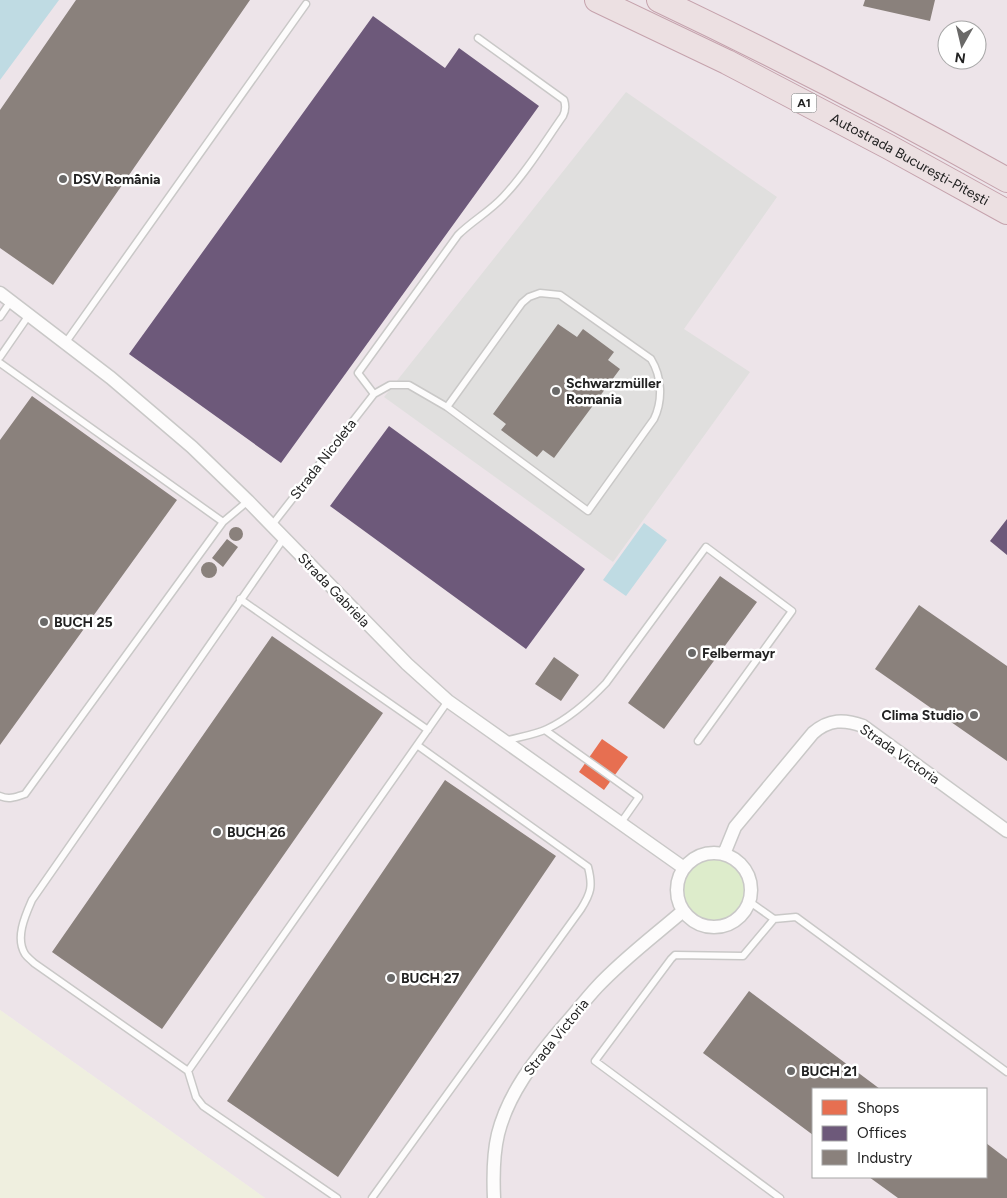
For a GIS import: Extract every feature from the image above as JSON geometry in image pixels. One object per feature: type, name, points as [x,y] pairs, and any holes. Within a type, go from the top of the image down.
[{"type":"highway","name":"Autostrada București-Pitești","points":[[597,0],[735,67],[889,147],[1007,212]]},
{"type":"highway","name":"Autostrada București-Pitești","points":[[658,0],[738,38],[916,129],[1007,180]]},
{"type":"highway","points":[[678,0],[765,45],[916,129]]},
{"type":"street","name":"Strada Gabriela","points":[[0,293],[66,342],[159,417],[248,501],[407,664],[448,702],[684,868]]},
{"type":"street","name":"Strada Victoria","points":[[724,854],[735,827],[813,733],[820,727],[836,721],[863,726],[1007,831]]},
{"type":"street","points":[[706,854],[724,854],[741,864],[747,872],[752,892],[750,902],[736,921],[725,926],[713,928],[702,926],[691,920],[683,911],[678,901],[676,890],[678,878],[690,862],[706,854]]},
{"type":"street","name":"Strada Victoria","points":[[494,1198],[494,1156],[499,1133],[506,1110],[531,1066],[618,966],[683,911]]},
{"type":"lane","points":[[66,342],[306,4]]},
{"type":"lane","points":[[447,407],[522,303],[529,297],[540,293],[560,295],[651,359],[657,369],[660,388],[658,409],[654,419],[588,511],[447,407],[409,385],[390,385],[374,394],[358,373],[458,235],[509,191],[564,116],[566,105],[564,100],[478,38]]},
{"type":"lane","points":[[0,317],[11,301]]},
{"type":"lane","points":[[0,357],[29,315]]},
{"type":"lane","points":[[0,363],[223,522]]},
{"type":"lane","name":"Strada Nicoleta","points":[[272,525],[374,394]]},
{"type":"lane","points":[[0,796],[5,798],[25,794],[223,522],[248,501]]},
{"type":"lane","points":[[284,538],[32,900],[22,926],[21,941],[25,954],[34,963],[188,1070],[196,1097],[203,1106],[337,1198]]},
{"type":"lane","points":[[504,742],[545,730],[572,714],[591,698],[606,683],[706,547],[792,611],[698,741]]},
{"type":"lane","points":[[240,599],[428,730]]},
{"type":"lane","points":[[188,1070],[448,702]]},
{"type":"lane","points":[[545,730],[640,797],[620,824]]},
{"type":"lane","points":[[372,1198],[581,910],[589,897],[592,882],[588,867],[417,745]]},
{"type":"lane","points":[[750,902],[774,919],[799,918],[1007,1072]]},
{"type":"lane","points":[[774,919],[743,956],[675,955],[595,1061],[780,1198]]},
{"type":"shaded area","points":[[0,0],[1007,0],[1007,1198],[265,1198],[0,1010]]},
{"type":"shaded area","points":[[626,92],[777,197],[684,329],[750,372],[613,562],[384,397]]},
{"type":"green space","points":[[707,853],[721,853],[735,859],[745,869],[751,883],[751,897],[745,911],[735,921],[721,927],[707,927],[693,921],[683,911],[677,897],[677,883],[683,869],[693,859]]},
{"type":"green space","points":[[0,1010],[265,1198],[0,1198]]},
{"type":"water","points":[[0,0],[59,0],[0,80]]},
{"type":"water","points":[[644,523],[667,540],[626,596],[603,580]]},
{"type":"building: Shops","points":[[602,739],[628,757],[604,790],[579,772]]},
{"type":"building: Offices","points":[[373,16],[445,68],[459,48],[539,106],[281,463],[129,354]]},
{"type":"building: Offices","points":[[389,426],[585,569],[526,649],[330,506]]},
{"type":"building: Offices","points":[[1007,519],[1007,555],[990,541]]},
{"type":"building: Industry","name":"DSV România","points":[[76,0],[250,0],[53,285],[0,248],[0,110]]},
{"type":"building: Industry","points":[[865,0],[935,0],[930,21],[863,6]]},
{"type":"building: Industry","name":"Schwarzmüller Romania","points":[[558,324],[577,337],[583,329],[614,352],[608,360],[620,369],[554,458],[543,450],[537,457],[501,430],[506,424],[493,414]]},
{"type":"building: Industry","name":"BUCH 25","points":[[32,396],[177,500],[0,745],[0,440]]},
{"type":"building: Industry","points":[[236,527],[241,529],[243,534],[241,539],[236,541],[231,539],[229,534],[231,529]]},
{"type":"building: Industry","points":[[227,539],[238,547],[223,567],[212,558]]},
{"type":"building: Industry","points":[[206,562],[212,562],[217,567],[215,576],[206,578],[201,573],[201,567]]},
{"type":"building: Industry","name":"Felbermayr","points":[[720,576],[757,602],[664,729],[628,703]]},
{"type":"building: Industry","name":"Clima Studio","points":[[919,605],[1007,666],[1007,761],[875,669]]},
{"type":"building: Industry","name":"BUCH 26","points":[[272,636],[383,713],[162,1029],[52,952]]},
{"type":"building: Industry","points":[[554,657],[579,675],[561,701],[535,684]]},
{"type":"building: Industry","name":"BUCH 27","points":[[445,780],[556,856],[338,1177],[227,1101]]},
{"type":"building: Industry","name":"BUCH 21","points":[[749,991],[879,1088],[812,1088],[812,1134],[703,1053]]},
{"type":"building: Industry","points":[[987,1144],[1007,1159],[1007,1198],[898,1198],[870,1178],[987,1178]]},
{"type":"place","name":"DSV România","points":[[63,179]]},
{"type":"place","name":"Schwarzmüller Romania","points":[[556,391]]},
{"type":"place","name":"BUCH 25","points":[[44,622]]},
{"type":"place","name":"Felbermayr","points":[[692,653]]},
{"type":"place","name":"Clima Studio","points":[[974,715]]},
{"type":"place","name":"BUCH 26","points":[[217,832]]},
{"type":"place","name":"BUCH 27","points":[[391,978]]},
{"type":"place","name":"BUCH 21","points":[[791,1071]]}]
